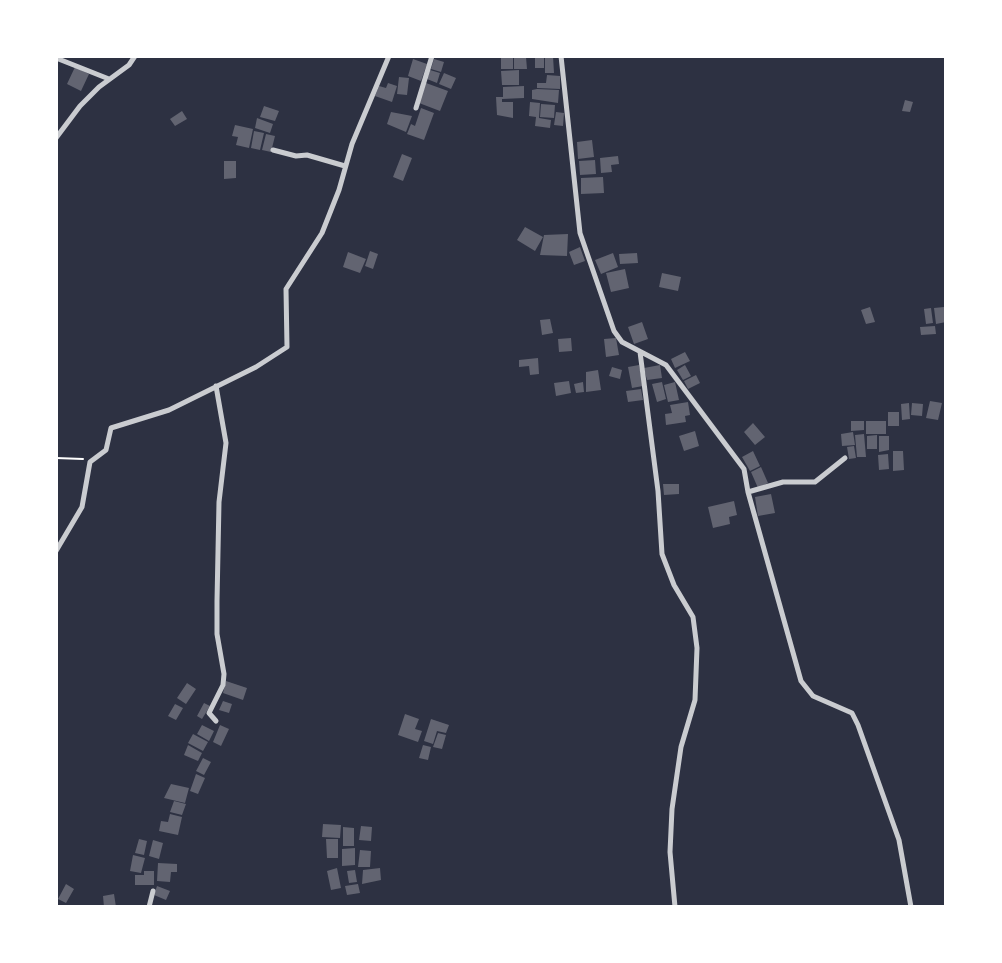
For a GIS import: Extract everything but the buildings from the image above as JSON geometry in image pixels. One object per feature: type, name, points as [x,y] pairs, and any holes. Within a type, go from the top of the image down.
[{"type":"street","points":[[56,138],[80,107],[109,79],[129,65],[135,56]]},
{"type":"street","points":[[56,551],[82,507],[90,462],[106,450],[111,428],[169,410],[287,347],[286,289],[321,233],[389,56]]},
{"type":"street","points":[[416,108],[432,56]]},
{"type":"street","points":[[561,56],[583,244],[614,331],[622,342],[666,365],[714,433],[744,469],[748,492],[801,681],[813,696],[852,713],[859,725],[899,839],[911,907]]},
{"type":"street","points":[[56,58],[109,79]]},
{"type":"street","points":[[273,150],[296,156],[307,155],[345,166]]},
{"type":"street","points":[[640,352],[656,467],[662,554],[674,585],[693,617],[697,649],[695,700],[681,747],[672,809],[670,852],[675,907]]},
{"type":"street","points":[[216,386],[226,443],[219,502],[217,612],[219,652],[224,674],[223,685],[209,713],[216,721]]},
{"type":"street","points":[[748,492],[783,482],[815,482],[845,458]]},
{"type":"street","points":[[149,907],[153,891]]},
{"type":"path","points":[[56,458],[90,462]]}]
